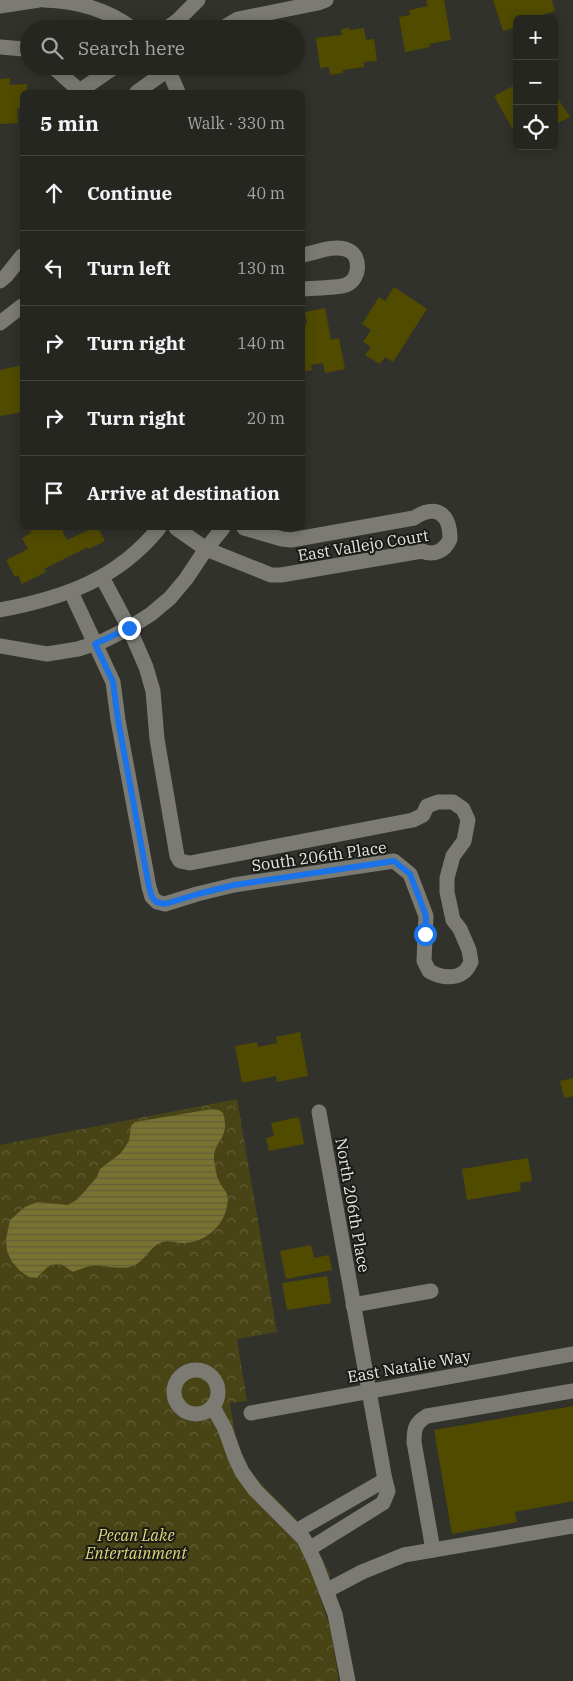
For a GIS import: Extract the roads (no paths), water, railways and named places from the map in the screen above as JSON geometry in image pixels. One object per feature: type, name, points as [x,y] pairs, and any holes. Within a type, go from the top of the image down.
[{"type":"street","points":[[0,6],[39,0]]},
{"type":"street","points":[[44,0],[63,1],[87,6],[118,20]]},
{"type":"street","points":[[178,20],[198,0]]},
{"type":"street","points":[[235,20],[326,0]]},
{"type":"street","points":[[0,47],[20,49]]},
{"type":"street","points":[[62,75],[78,90]]},
{"type":"street","points":[[83,90],[104,75]]},
{"type":"street","points":[[141,90],[160,75]]},
{"type":"street","points":[[172,75],[177,90]]},
{"type":"street","points":[[305,254],[326,249],[346,249],[353,253],[357,260],[358,269],[354,280],[345,286],[305,289]]},
{"type":"street","points":[[0,281],[20,258]]},
{"type":"street","points":[[0,322],[20,307]]},
{"type":"street","name":"East Vallejo Court","points":[[179,530],[206,549],[271,575],[280,576],[422,552],[427,554],[435,553],[445,547],[450,539],[443,515],[433,511],[428,511],[414,518],[290,540],[251,530]]},
{"type":"street","points":[[0,610],[71,592],[102,577],[135,553],[157,530]]},
{"type":"street","points":[[0,646],[47,654],[95,644],[129,628],[151,614],[170,598],[221,530]]},
{"type":"street","points":[[102,577],[129,628]]},
{"type":"street","points":[[71,592],[95,644]]},
{"type":"street","name":"South 206th Place","points":[[95,644],[113,682],[118,720],[149,887],[152,897],[156,902],[165,904],[234,885],[394,861],[410,874],[426,916],[424,961],[429,971],[443,977],[456,976],[465,972],[471,962],[460,929],[453,920],[447,892],[447,878],[453,856],[464,841],[468,820],[463,809],[453,802],[438,802],[427,806],[423,815],[413,820],[190,863],[180,861],[177,856],[157,738],[153,692],[146,667],[129,628]]},
{"type":"street","name":"North 206th Place","points":[[319,1112],[353,1305]]},
{"type":"street","points":[[309,1549],[383,1502],[388,1491],[353,1305],[431,1291]]},
{"type":"street","name":"East Natalie Way","points":[[251,1413],[573,1354]]},
{"type":"street","points":[[432,1550],[414,1442],[414,1430],[418,1422],[427,1416],[573,1390]]},
{"type":"street","points":[[213,1407],[225,1429],[242,1472],[256,1490],[298,1530],[309,1549],[335,1614],[348,1681]]},
{"type":"street","points":[[298,1530],[385,1480]]},
{"type":"street","points":[[344,1503],[355,1520]]},
{"type":"street","points":[[326,1591],[362,1572],[404,1555],[573,1526]]},
{"type":"park label","name":"Pecan Lake Entertainment","points":[[136,1544]]}]
